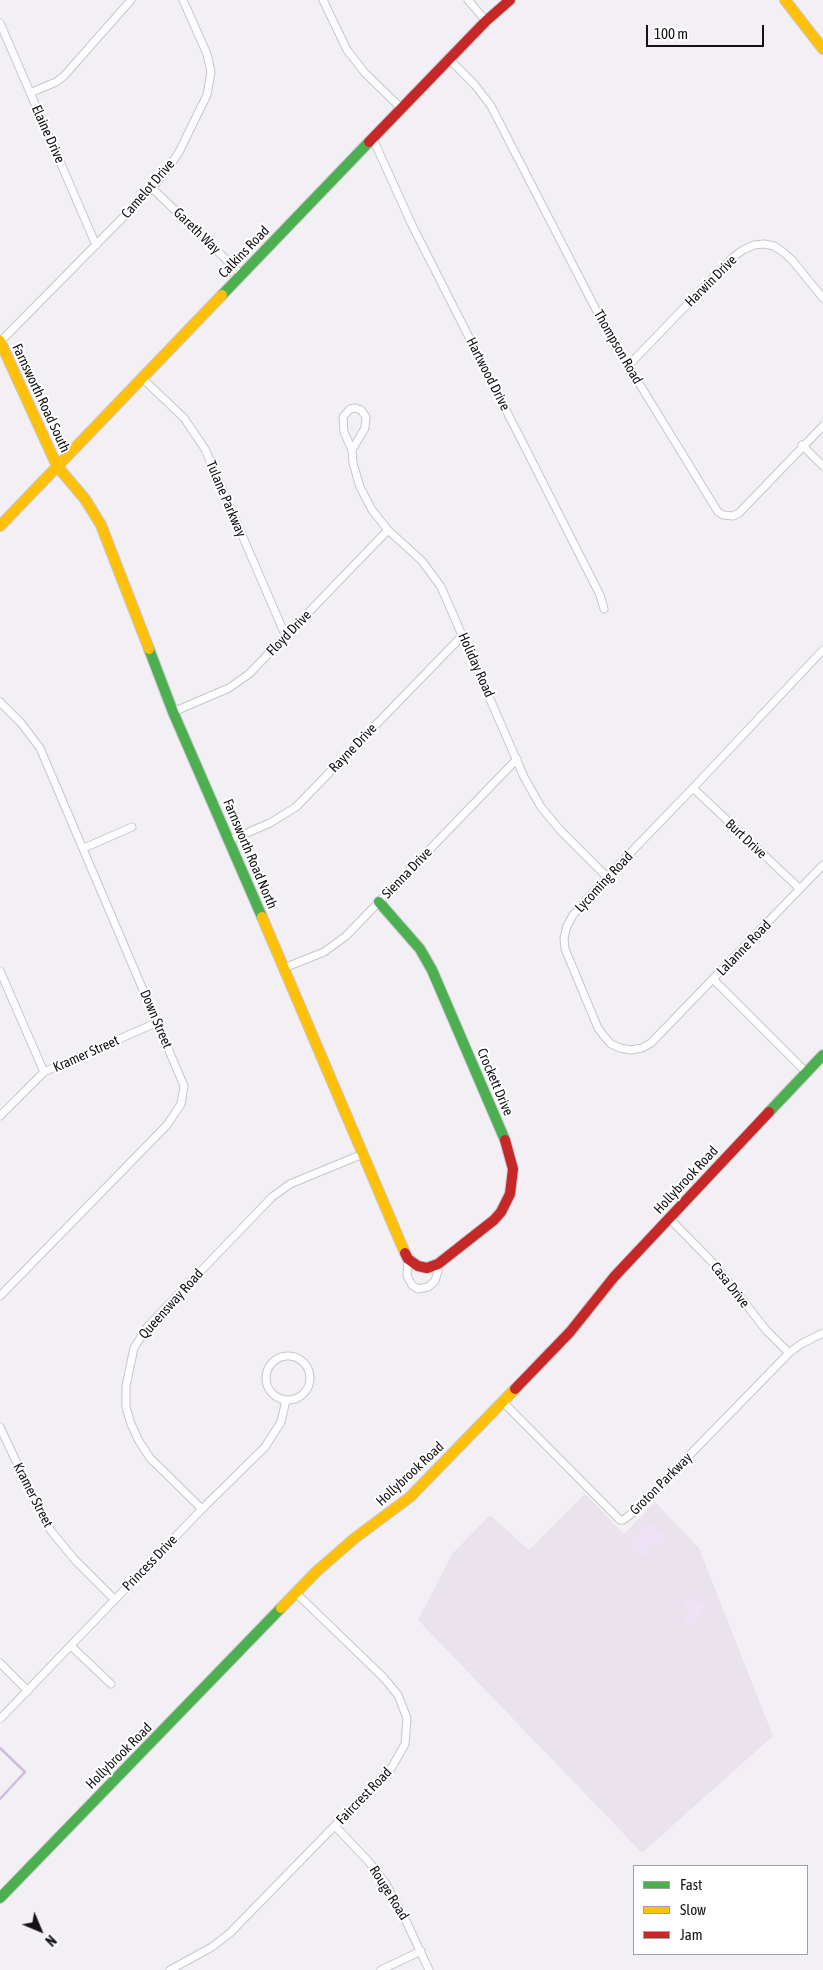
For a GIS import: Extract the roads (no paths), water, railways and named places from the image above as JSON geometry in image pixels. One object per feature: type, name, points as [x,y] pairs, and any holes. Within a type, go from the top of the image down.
[{"type":"street","points":[[30,93],[56,82],[64,76],[131,0]]},
{"type":"street","name":"Camelot Drive","points":[[0,342],[152,188],[179,152],[207,95],[211,72],[207,54],[184,0]]},
{"type":"street","points":[[323,0],[347,50],[365,73],[401,108]]},
{"type":"street","points":[[468,0],[486,21]]},
{"type":"street","name":"Calkins Road","points":[[0,526],[401,108],[486,21],[510,0]]},
{"type":"street","points":[[786,0],[823,49]]},
{"type":"street","name":"Elaine Drive","points":[[0,22],[96,245]]},
{"type":"street","name":"Thompson Road","points":[[449,59],[475,85],[490,106],[602,322],[714,508],[723,515],[733,516],[745,508],[802,445],[823,426]]},
{"type":"street","name":"Hartwood Drive","points":[[372,139],[412,225],[595,586],[604,609]]},
{"type":"street","name":"Gareth Way","points":[[152,188],[242,274]]},
{"type":"street","name":"Harwin Drive","points":[[628,366],[732,258],[754,245],[774,246],[783,252],[792,260],[823,298]]},
{"type":"street","name":"Farnsworth Road South","points":[[0,342],[57,466]]},
{"type":"street","name":"Tulane Parkway","points":[[142,378],[184,418],[205,449],[286,636]]},
{"type":"street","name":"Holiday Road","points":[[352,450],[366,428],[366,418],[361,410],[356,408],[345,412],[342,417],[344,432],[352,450],[353,463],[360,487],[372,510],[388,530],[412,550],[433,574],[441,587],[528,785],[542,807],[560,830],[607,877]]},
{"type":"street","points":[[802,445],[823,466]]},
{"type":"street","name":"Farnsworth Road North","points":[[57,466],[85,499],[101,525],[173,712],[408,1259]]},
{"type":"street","name":"Floyd Drive","points":[[173,712],[235,684],[255,668],[388,530]]},
{"type":"street","name":"Rayne Drive","points":[[228,841],[270,823],[296,807],[463,635]]},
{"type":"street","name":"Lycoming Road","points":[[714,980],[651,1043],[642,1048],[631,1050],[620,1048],[611,1044],[604,1036],[568,960],[564,938],[567,926],[574,915],[607,877],[823,650]]},
{"type":"street","name":"Down Street","points":[[0,702],[22,723],[40,748],[184,1086],[183,1098],[178,1111],[167,1125],[0,1296]]},
{"type":"street","name":"Sienna Drive","points":[[284,968],[331,948],[346,936],[517,759]]},
{"type":"street","name":"Burt Drive","points":[[693,788],[800,889]]},
{"type":"street","points":[[84,848],[132,827]]},
{"type":"street","name":"Lalanne Road","points":[[806,1072],[714,980],[823,865]]},
{"type":"street","name":"Crockett Drive","points":[[379,902],[420,949],[432,970],[506,1142],[512,1162],[510,1194],[501,1212],[494,1220],[438,1264]]},
{"type":"street","points":[[0,971],[44,1072]]},
{"type":"street","name":"Kramer Street","points":[[0,1116],[44,1072],[158,1022]]},
{"type":"street","name":"Hollybrook Road","points":[[0,1898],[296,1593],[337,1553],[421,1487],[570,1332],[614,1277],[823,1055]]},
{"type":"street","name":"Queensway Road","points":[[202,1509],[150,1458],[131,1424],[126,1407],[126,1386],[128,1367],[134,1348],[147,1327],[272,1197],[290,1184],[363,1154]]},
{"type":"street","name":"Casa Drive","points":[[670,1218],[716,1266],[748,1308],[789,1353]]},
{"type":"street","points":[[408,1259],[422,1268],[438,1264],[435,1281],[428,1287],[418,1289],[410,1282],[407,1276],[408,1259]]},
{"type":"street","name":"Groton Parkway","points":[[503,1402],[620,1520],[623,1520],[634,1512],[789,1353],[801,1344],[823,1333]]},
{"type":"street","points":[[288,1356],[301,1361],[309,1372],[310,1379],[305,1392],[300,1397],[286,1400],[273,1394],[269,1388],[267,1374],[274,1362],[288,1356]]},
{"type":"street","name":"Princess Drive","points":[[0,1719],[265,1446],[275,1434],[281,1422],[286,1400]]},
{"type":"street","name":"Kramer Street","points":[[0,1427],[39,1510],[51,1531],[75,1560],[115,1600]]},
{"type":"street","name":"Faircrest Road","points":[[170,1970],[212,1947],[230,1933],[398,1759],[405,1744],[408,1718],[403,1703],[392,1687],[296,1593]]},
{"type":"street","points":[[71,1646],[111,1684]]},
{"type":"street","points":[[0,1662],[28,1691]]},
{"type":"street","name":"Rouge Road","points":[[335,1826],[369,1862],[386,1884],[429,1970]]},
{"type":"street","points":[[381,1970],[421,1951]]},
{"type":"waterway","points":[[0,1748],[25,1772],[0,1799]]}]
